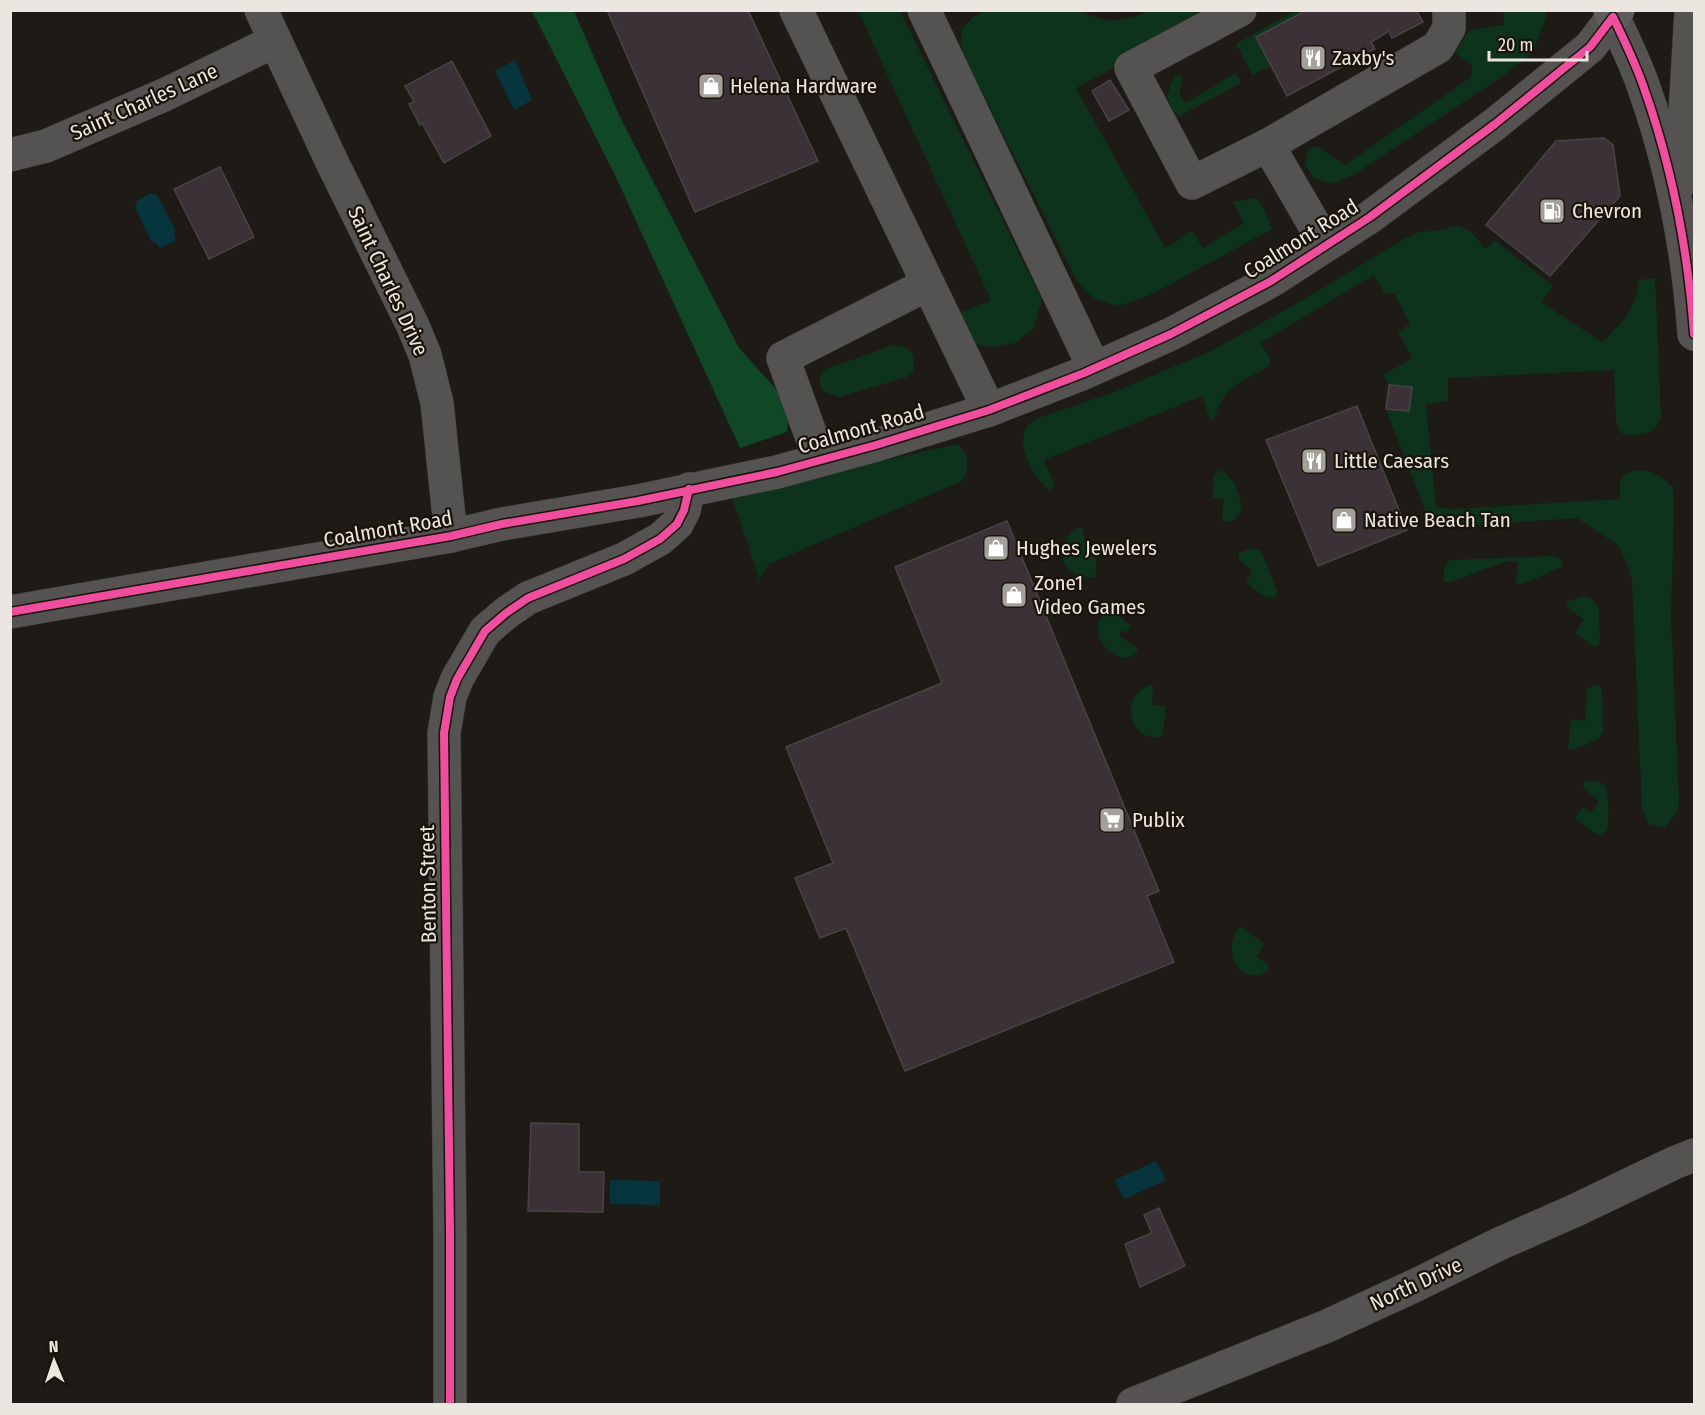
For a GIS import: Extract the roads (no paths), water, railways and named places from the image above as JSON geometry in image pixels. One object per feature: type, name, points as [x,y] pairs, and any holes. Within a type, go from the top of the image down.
[{"type":"street","name":"Saint Charles Drive","points":[[261,10],[425,355],[437,403],[451,536]]},
{"type":"street","points":[[796,10],[989,410]]},
{"type":"street","points":[[924,10],[1095,368]]},
{"type":"street","points":[[1240,10],[1131,68],[1192,183],[1268,145],[1437,47],[1449,28],[1449,10]]},
{"type":"street","points":[[1679,220],[1691,10]]},
{"type":"street","points":[[1614,13],[1660,137],[1679,220],[1695,334]]},
{"type":"street","name":"Coalmont Road","points":[[10,612],[451,536],[502,524],[638,501],[777,472],[876,446],[989,410],[1095,368],[1171,334],[1271,281],[1370,217],[1512,110],[1590,47],[1614,13]]},
{"type":"street","name":"Saint Charles Lane","points":[[10,155],[46,146],[164,95],[275,41]]},
{"type":"street","points":[[1268,145],[1326,245]]},
{"type":"street","points":[[820,460],[783,358],[928,284]]},
{"type":"street","name":"Benton Street","points":[[450,1404],[444,733],[450,697],[457,679],[484,631],[528,598],[624,559],[660,539],[677,524],[684,510],[689,489]]},
{"type":"street","name":"North Drive","points":[[1133,1404],[1327,1326],[1499,1244],[1695,1155]]},
{"type":"water","points":[[515,60],[532,100],[514,110],[495,71]]},
{"type":"water","points":[[150,193],[157,195],[175,229],[176,240],[160,248],[151,241],[135,207],[137,201]]},
{"type":"water","points":[[1156,1161],[1166,1180],[1124,1199],[1115,1180]]},
{"type":"water","points":[[610,1180],[660,1181],[660,1205],[610,1204]]},
{"type":"place","name":"Zaxby's","points":[[1313,58]]},
{"type":"place","name":"Helena Hardware","points":[[711,86]]},
{"type":"place","name":"Chevron","points":[[1552,211]]},
{"type":"place","name":"Little Caesars","points":[[1314,461]]},
{"type":"place","name":"Native Beach Tan","points":[[1344,520]]},
{"type":"place","name":"Hughes Jewelers","points":[[996,548]]},
{"type":"place","name":"Zone1 Video Games","points":[[1014,595]]},
{"type":"place","name":"Publix","points":[[1112,820]]}]
